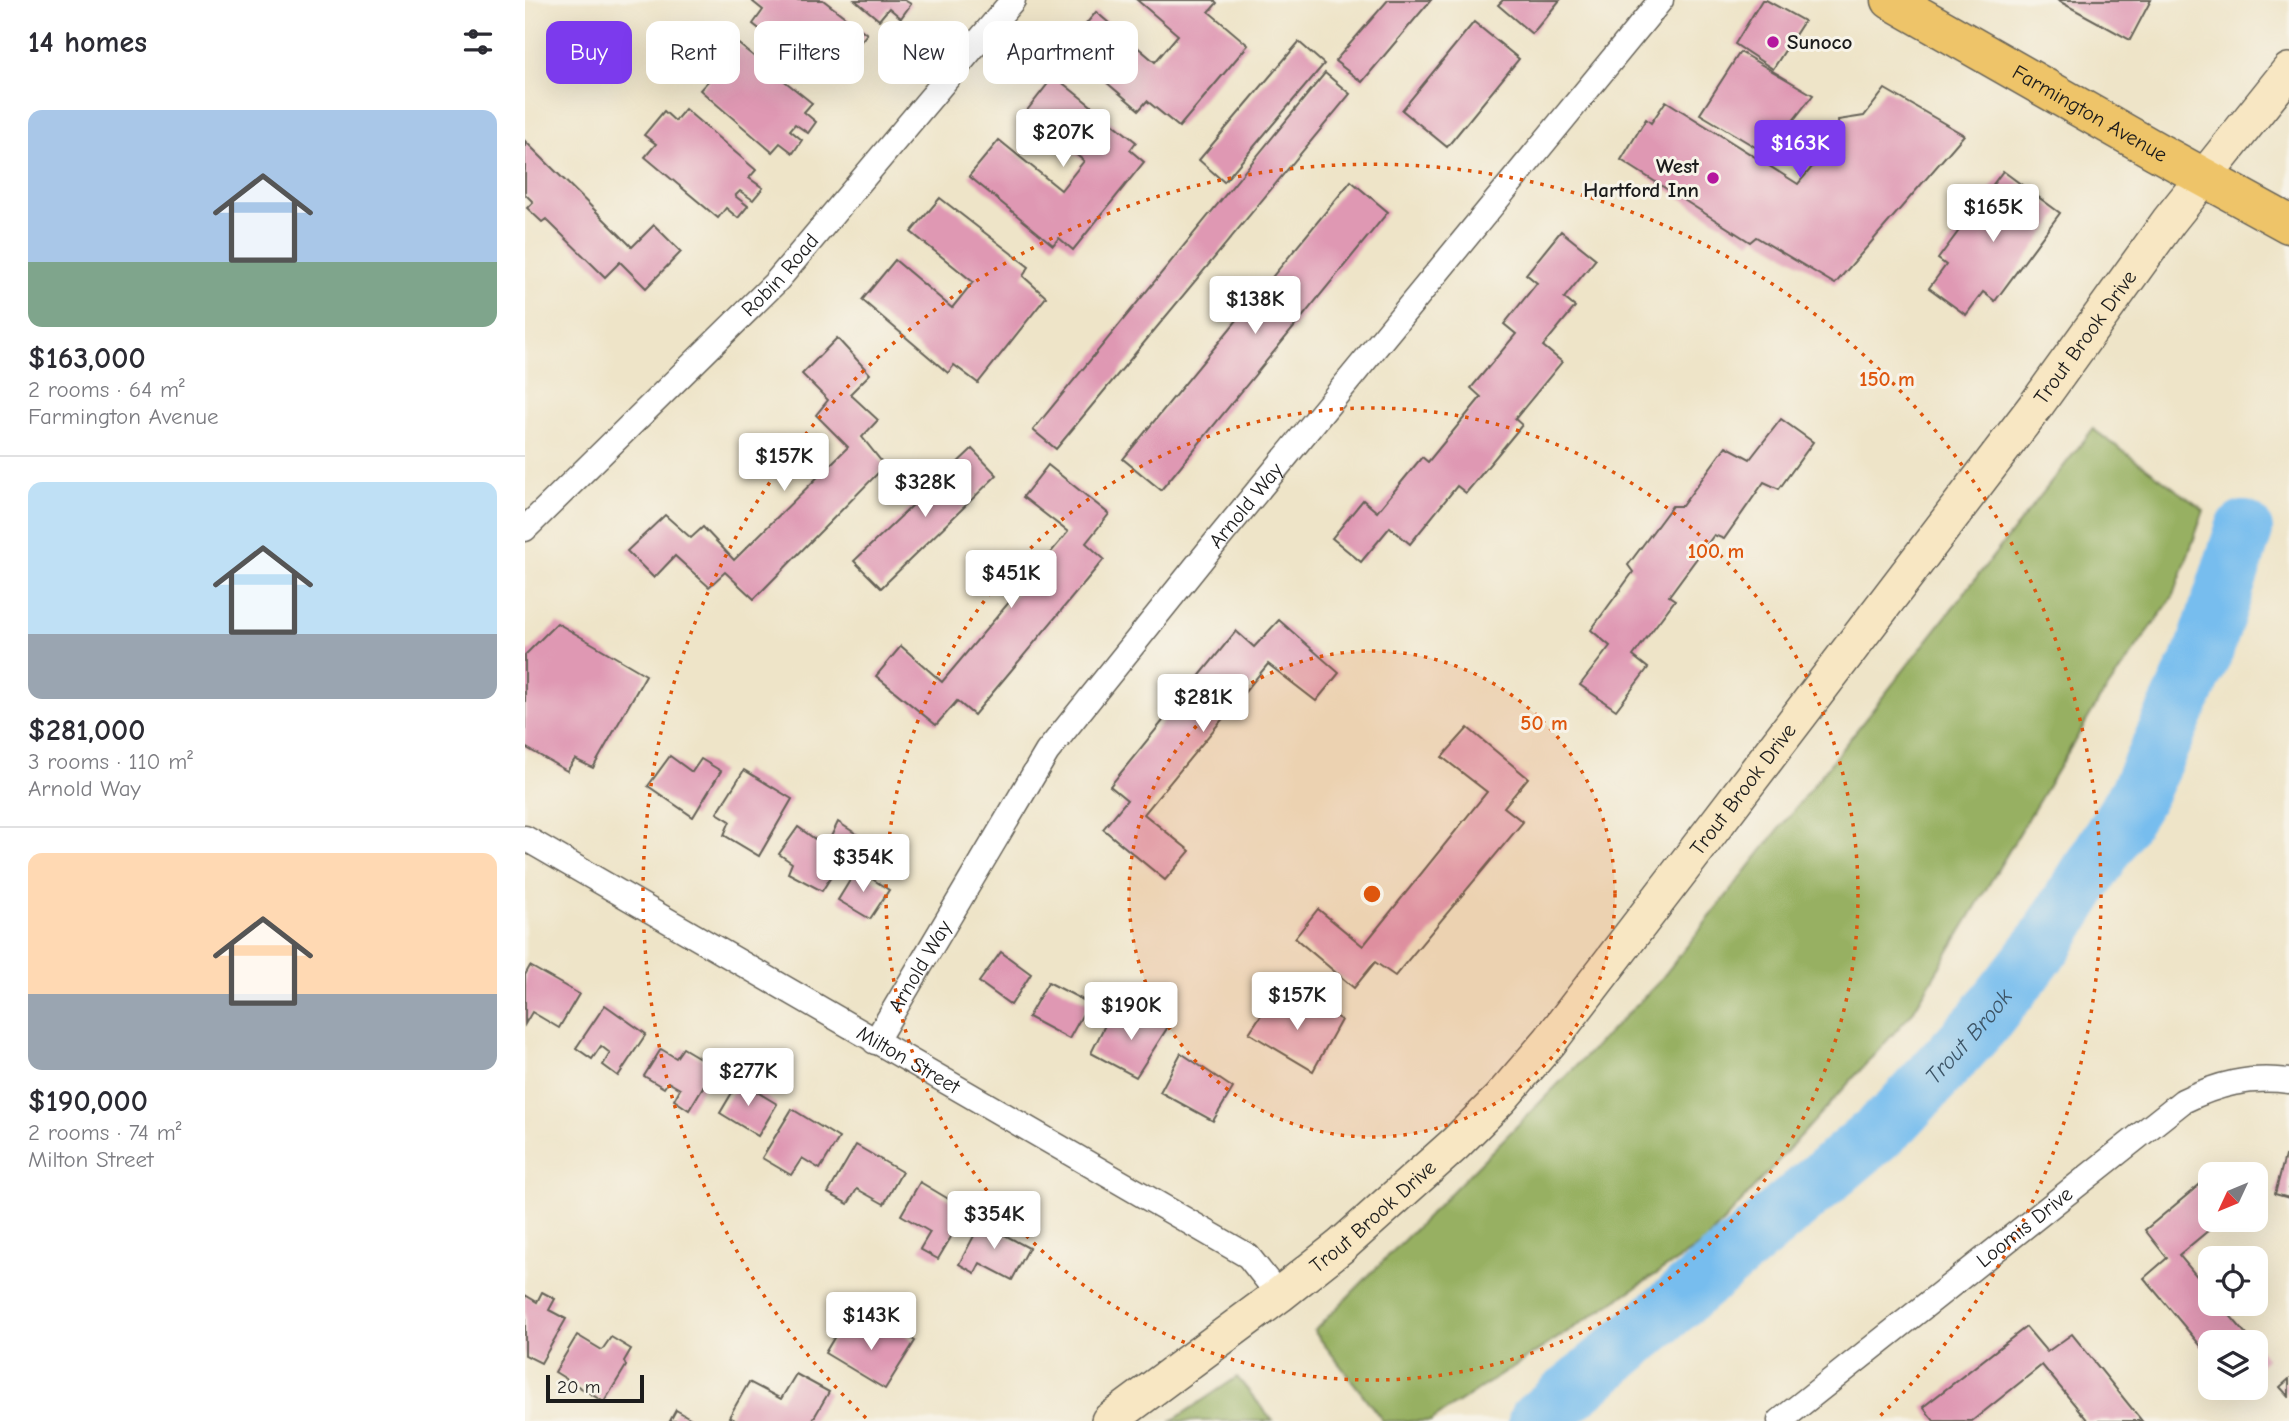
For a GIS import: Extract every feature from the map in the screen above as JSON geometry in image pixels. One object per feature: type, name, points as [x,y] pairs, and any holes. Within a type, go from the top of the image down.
[{"type":"main road","name":"Farmington Avenue","points":[[1891,0],[2289,224]]},
{"type":"main road","name":"Trout Brook Drive","points":[[1109,1421],[1279,1296],[1351,1238],[1455,1144],[1500,1099],[1550,1041],[2037,404],[2169,221],[2289,71]]},
{"type":"street","name":"Robin Road","points":[[525,529],[776,282],[1013,0]]},
{"type":"street","name":"Arnold Way","points":[[875,1042],[1047,752],[1210,549],[1661,0]]},
{"type":"street","name":"Milton Street","points":[[525,838],[1248,1256],[1279,1296]]},
{"type":"street","name":"Loomis Drive","points":[[1780,1421],[2183,1101],[2213,1087],[2243,1080],[2289,1082]]},
{"type":"green space","points":[[2093,429],[2204,510],[2174,595],[2098,702],[1912,1013],[1704,1243],[1430,1421],[1383,1421],[1314,1331],[1658,983]]},
{"type":"green space","points":[[1237,1377],[1273,1421],[1172,1421]]},
{"type":"building","points":[[823,0],[850,21],[755,21],[763,10],[753,2]]},
{"type":"building","points":[[855,0],[904,0],[911,4],[901,18],[889,8],[879,20]]},
{"type":"building","points":[[1137,0],[1214,0],[1217,3],[1209,12],[1248,45],[1179,127],[1147,101],[1139,110],[1108,84],[1138,84],[1138,48],[1155,62],[1178,35]]},
{"type":"building","points":[[1388,0],[1431,0],[1362,82],[1335,61]]},
{"type":"building","points":[[1503,0],[1560,0],[1532,34],[1498,5]]},
{"type":"building","points":[[1762,0],[1804,21],[1773,69],[1735,44]]},
{"type":"building","points":[[2057,0],[2151,0],[2130,40]]},
{"type":"building","points":[[1096,12],[1107,21],[1088,21]]},
{"type":"building","points":[[1474,22],[1519,59],[1447,147],[1402,110]]},
{"type":"building","points":[[1299,42],[1324,64],[1224,182],[1199,160]]},
{"type":"building","points":[[740,45],[754,56],[754,84],[788,84],[812,103],[804,112],[816,122],[808,133],[795,124],[790,130],[802,140],[793,153],[780,143],[772,152],[700,90],[705,84],[740,84]]},
{"type":"building","points":[[1740,52],[1813,95],[1767,154],[1700,114]]},
{"type":"building","points":[[1325,73],[1350,94],[1056,449],[1033,430]]},
{"type":"building","points":[[1048,84],[1064,84],[1136,142],[1130,150],[1144,162],[1073,250],[1059,238],[1053,245],[969,176],[999,140],[1061,190],[1084,161],[1025,113]]},
{"type":"building","name":"West Hartford Inn","points":[[1885,89],[1964,135],[1835,284],[1756,237],[1750,242],[1621,160],[1646,119],[1651,123],[1666,101],[1798,184],[1839,135],[1838,120],[1864,116]]},
{"type":"building","points":[[685,109],[756,170],[749,178],[763,188],[753,200],[740,191],[735,196],[748,206],[738,218],[726,208],[718,218],[645,157],[656,144],[644,135],[664,111],[675,121]]},
{"type":"building","points":[[525,141],[632,247],[654,225],[681,252],[646,288],[620,262],[605,277],[546,219],[542,222],[527,208],[533,202],[525,194]]},
{"type":"building","points":[[2003,171],[2060,213],[1995,301],[1983,292],[1966,315],[1929,288],[1946,265],[1938,259]]},
{"type":"building","points":[[1351,181],[1388,212],[1161,490],[1123,459]]},
{"type":"building","points":[[940,198],[1029,267],[1023,276],[1046,297],[978,383],[954,365],[948,373],[862,300],[895,260],[952,308],[973,282],[911,232]]},
{"type":"building","points":[[1561,231],[1596,259],[1564,298],[1575,307],[1543,346],[1562,362],[1515,419],[1522,425],[1466,493],[1457,486],[1410,544],[1390,527],[1361,562],[1332,538],[1363,500],[1377,512],[1422,457],[1428,462],[1481,397],[1471,388],[1516,334],[1504,324],[1537,283],[1526,274]]},
{"type":"building","points":[[837,338],[870,374],[850,394],[878,420],[862,437],[885,466],[754,599],[725,572],[709,587],[675,556],[654,578],[627,551],[665,515],[691,538],[703,527],[734,560],[848,447],[816,415],[828,400],[802,374]]},
{"type":"building","points":[[1781,419],[1813,442],[1779,489],[1764,482],[1724,539],[1714,535],[1669,596],[1675,600],[1633,656],[1648,668],[1616,710],[1580,685],[1610,646],[1591,630],[1633,572],[1628,565],[1672,506],[1682,506],[1726,446],[1750,459]]},
{"type":"building","points":[[972,449],[997,475],[881,588],[854,561]]},
{"type":"building","points":[[1048,465],[1109,514],[1086,543],[1104,559],[974,715],[957,701],[936,725],[876,676],[901,646],[942,682],[1068,532],[1023,497]]},
{"type":"building","points":[[1279,620],[1339,673],[1316,701],[1268,664],[1144,814],[1190,851],[1165,880],[1103,829],[1127,800],[1110,786],[1236,631],[1254,647]]},
{"type":"building","points":[[557,623],[646,675],[593,768],[575,759],[567,771],[525,747],[525,655]]},
{"type":"building","points":[[1468,728],[1528,778],[1504,807],[1523,822],[1395,976],[1375,962],[1354,988],[1295,938],[1318,909],[1363,946],[1487,792],[1442,757]]},
{"type":"building","points":[[670,756],[692,772],[701,759],[721,771],[693,817],[648,786]]},
{"type":"building","points":[[744,770],[792,799],[759,856],[724,835],[730,821],[717,813]]},
{"type":"building","points":[[838,822],[858,835],[822,891],[788,873],[792,863],[779,854],[798,827],[826,847]]},
{"type":"building","points":[[857,869],[889,890],[870,919],[838,900]]},
{"type":"building","points":[[1001,952],[1031,974],[1011,1005],[979,982]]},
{"type":"building","points":[[530,966],[579,994],[559,1028],[532,1012],[525,1024],[525,975]]},
{"type":"building","points":[[1048,982],[1089,1003],[1069,1039],[1028,1017]]},
{"type":"building","points":[[1307,998],[1341,1020],[1313,1071],[1249,1033],[1271,1000],[1296,1017]]},
{"type":"building","points":[[605,1005],[646,1034],[618,1076],[603,1065],[610,1053],[601,1046],[592,1059],[576,1048]]},
{"type":"building","points":[[1145,1007],[1171,1022],[1136,1077],[1091,1053],[1109,1017],[1133,1030]]},
{"type":"building","points":[[683,1048],[715,1067],[689,1110],[674,1100],[680,1089],[668,1082],[664,1088],[644,1076],[661,1049],[676,1058]]},
{"type":"building","points":[[1181,1053],[1233,1088],[1213,1121],[1160,1092]]},
{"type":"building","points":[[739,1081],[777,1104],[758,1136],[720,1113]]},
{"type":"building","points":[[792,1109],[839,1138],[820,1169],[802,1158],[791,1175],[762,1158]]},
{"type":"building","points":[[856,1145],[902,1172],[884,1204],[857,1189],[848,1204],[828,1193]]},
{"type":"building","points":[[2285,1156],[2289,1157],[2289,1198],[2275,1194]]},
{"type":"building","points":[[920,1182],[967,1210],[938,1259],[920,1249],[930,1232],[901,1215]]},
{"type":"building","points":[[2198,1186],[2198,1232],[2207,1232],[2179,1255],[2198,1278],[2198,1316],[2230,1316],[2243,1330],[2198,1330],[2198,1343],[2144,1278],[2167,1258],[2145,1230]]},
{"type":"building","points":[[984,1217],[1002,1226],[999,1232],[1029,1248],[1012,1280],[980,1263],[975,1273],[959,1264]]},
{"type":"building","points":[[542,1292],[555,1299],[549,1310],[566,1319],[541,1363],[525,1355],[525,1295],[537,1302]]},
{"type":"building","points":[[844,1321],[872,1338],[882,1321],[915,1341],[885,1389],[825,1353]]},
{"type":"building","points":[[2026,1327],[2047,1352],[2072,1334],[2142,1421],[2088,1421],[2042,1365],[1972,1421],[1934,1421],[1923,1407]]},
{"type":"building","points":[[577,1335],[602,1350],[611,1337],[631,1349],[624,1361],[626,1366],[604,1402],[555,1372]]},
{"type":"building","points":[[796,1374],[829,1392],[812,1421],[737,1421],[729,1417],[749,1382],[781,1399]]},
{"type":"building","points":[[2289,1379],[2289,1397],[2280,1387]]},
{"type":"building","points":[[676,1410],[695,1421],[670,1421]]},
{"type":"waterway","name":"Trout Brook","points":[[1537,1421],[1894,1119],[1983,1022],[2045,943],[2137,796],[2205,649],[2244,530]]},
{"type":"place","name":"Sunoco","points":[[1773,42]]},
{"type":"place","name":"West Hartford Inn","points":[[1713,178]]}]
